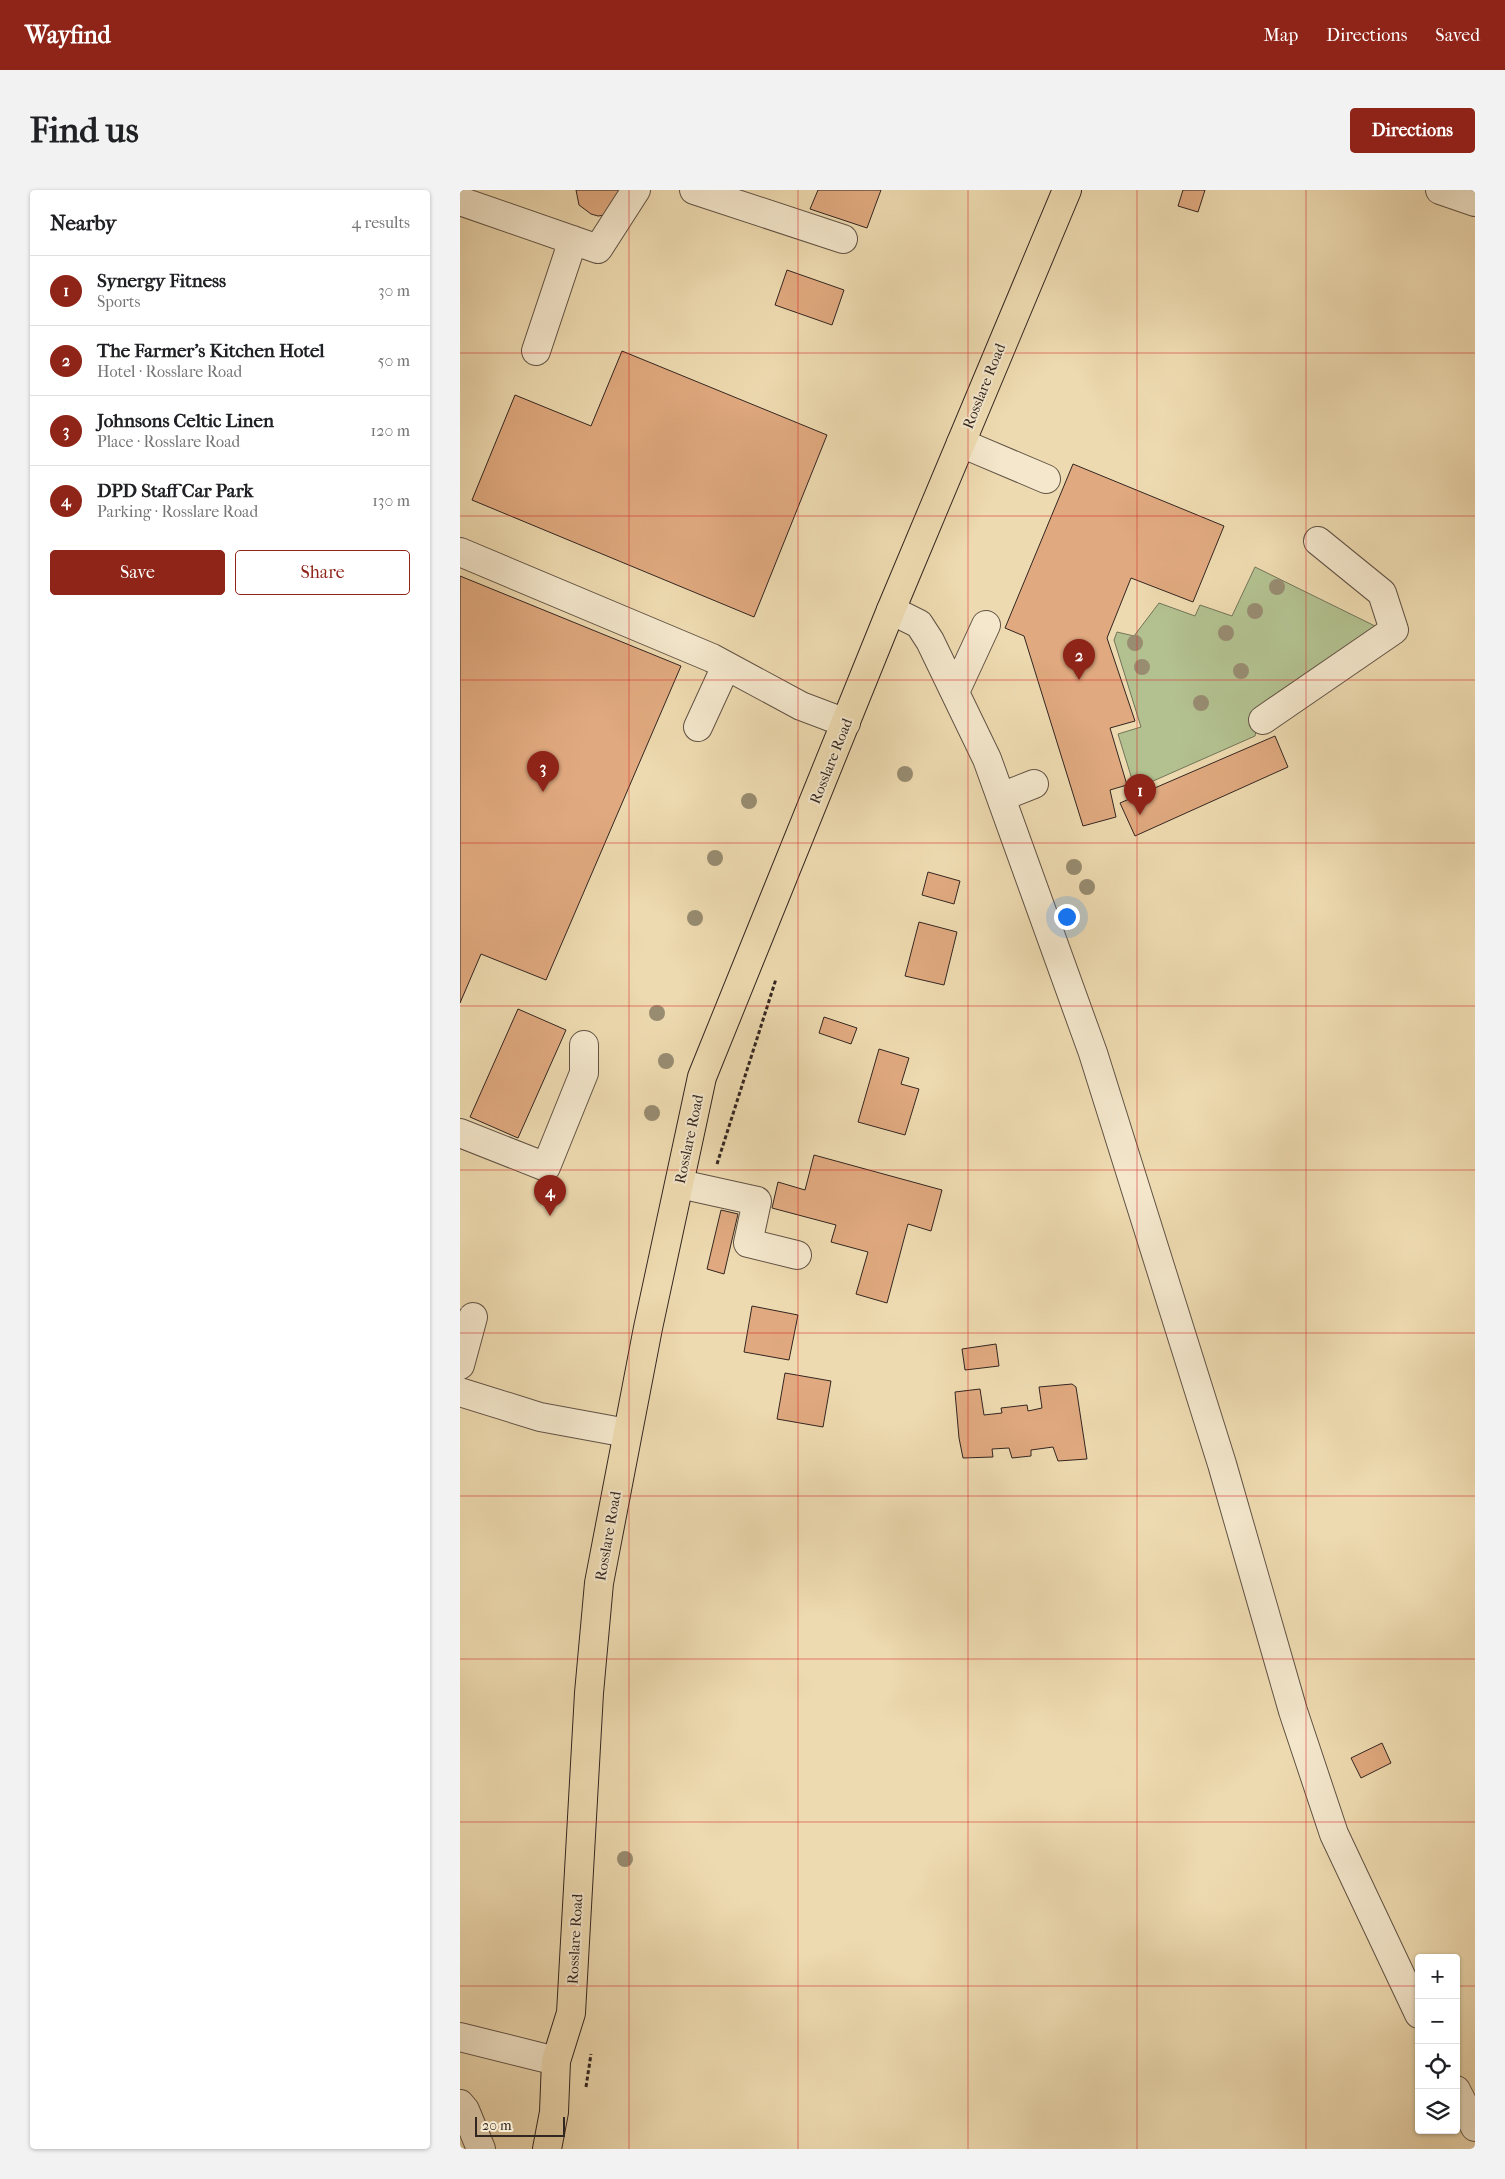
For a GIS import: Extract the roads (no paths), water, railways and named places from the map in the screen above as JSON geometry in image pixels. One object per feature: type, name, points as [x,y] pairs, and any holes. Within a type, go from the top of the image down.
[{"type":"main road","name":"Rosslare Road","points":[[547,2149],[554,2112],[556,2061],[571,2013],[589,1693],[599,1583],[627,1433],[702,1077],[891,610],[1067,190]]},
{"type":"street","points":[[460,202],[598,249],[636,190]]},
{"type":"street","points":[[694,190],[843,239]]},
{"type":"street","points":[[1440,190],[1475,202]]},
{"type":"street","points":[[536,351],[573,240]]},
{"type":"street","points":[[961,442],[1046,479]]},
{"type":"street","points":[[1263,720],[1394,630],[1382,593],[1318,541]]},
{"type":"street","points":[[460,552],[726,666],[801,706],[846,723]]},
{"type":"street","points":[[891,610],[919,624],[930,641],[987,759],[1096,1062],[1222,1464],[1293,1711],[1334,1834],[1415,2006]]},
{"type":"street","points":[[955,692],[986,625]]},
{"type":"street","points":[[698,727],[726,666]]},
{"type":"street","points":[[1001,797],[1034,784]]},
{"type":"street","points":[[460,1133],[546,1167],[584,1072],[584,1045]]},
{"type":"street","points":[[680,1184],[757,1201],[748,1243],[797,1255]]},
{"type":"street","points":[[460,1365],[473,1317]]},
{"type":"street","points":[[460,1392],[540,1417],[627,1433]]},
{"type":"street","points":[[460,2037],[556,2061]]},
{"type":"street","points":[[1460,2098],[1475,2127]]},
{"type":"street","points":[[460,2104],[465,2110],[481,2149]]},
{"type":"place","name":"The Farmer's Kitchen Hotel","points":[[1079,680]]},
{"type":"place","name":"Johnsons Celtic Linen","points":[[543,792]]},
{"type":"place","name":"Synergy Fitness","points":[[1140,815]]},
{"type":"place","name":"DPD Staff Car Park","points":[[550,1216]]}]
